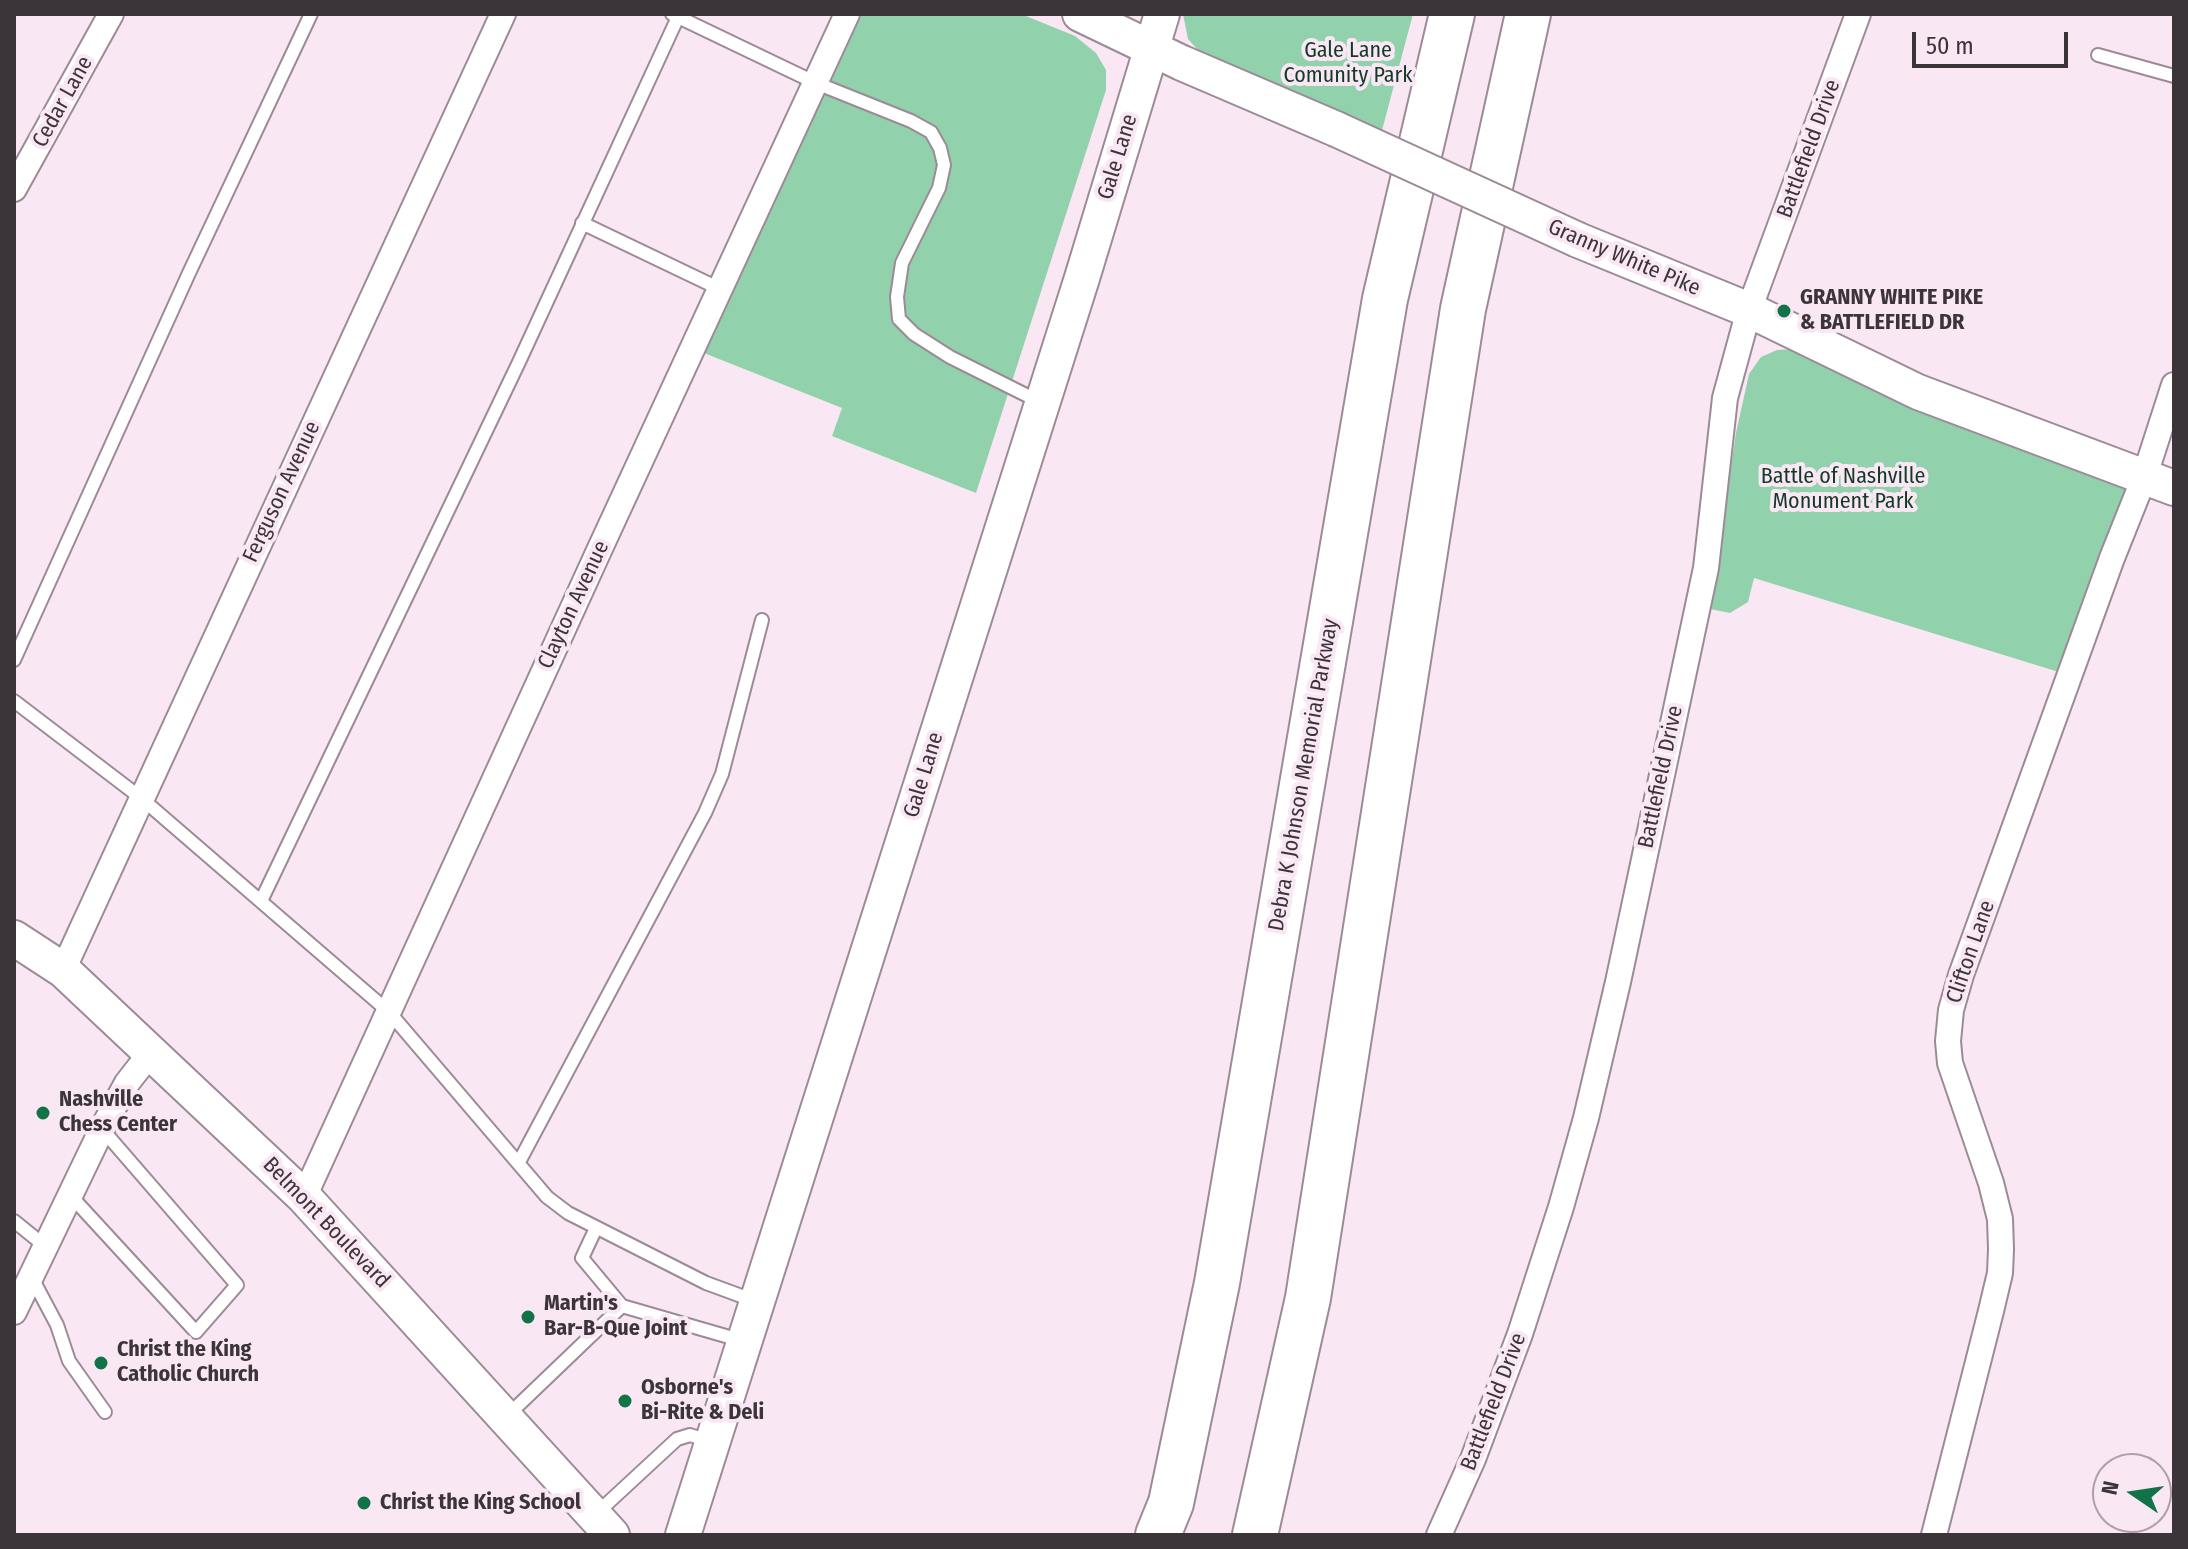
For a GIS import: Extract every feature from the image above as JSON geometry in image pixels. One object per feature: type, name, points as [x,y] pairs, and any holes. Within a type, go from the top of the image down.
[{"type":"highway","name":"Debra K Johnson Memorial Parkway","points":[[1158,1535],[1171,1503],[1217,1283],[1385,299],[1452,14]]},
{"type":"highway","points":[[1255,1535],[1308,1298],[1463,309],[1528,14]]},
{"type":"street","name":"Cedar Lane","points":[[14,189],[111,14]]},
{"type":"street","name":"Ferguson Avenue","points":[[63,970],[503,14]]},
{"type":"street","name":"Clayton Avenue","points":[[304,1197],[847,14]]},
{"type":"street","name":"Granny White Pike","points":[[1080,14],[1182,63],[1336,129],[1578,240],[1749,310],[1918,392],[2159,483]]},
{"type":"street","name":"Gale Lane","points":[[687,1533],[1162,14]]},
{"type":"street","name":"Battlefield Drive","points":[[1439,1535],[1473,1459],[1520,1334],[1586,1118],[1706,568],[1725,398],[1749,310],[1858,14]]},
{"type":"street","name":"Clifton Lane","points":[[1934,1535],[2000,1273],[2001,1249],[2000,1219],[1991,1183],[1950,1063],[1948,1041],[1951,1010],[2112,558],[2159,483],[2174,385]]},
{"type":"street","name":"Belmont Boulevard","points":[[14,938],[63,970],[304,1197],[604,1525]]},
{"type":"street","points":[[14,1312],[102,1129],[127,1083],[152,1051]]},
{"type":"lane","points":[[14,660],[189,273],[311,14]]},
{"type":"lane","points":[[261,901],[519,362],[675,16],[816,83],[931,132],[940,148],[944,165],[939,188],[902,263],[897,297],[899,319],[914,334],[950,357],[1042,403]]},
{"type":"lane","points":[[2098,55],[2174,76]]},
{"type":"lane","points":[[582,223],[720,289]]},
{"type":"lane","points":[[519,1162],[705,813],[722,774],[762,620]]},
{"type":"lane","points":[[14,701],[141,798],[389,1012],[547,1197],[568,1213],[706,1283],[758,1302]]},
{"type":"lane","points":[[70,1195],[196,1332],[237,1285],[102,1129]]},
{"type":"lane","points":[[14,1221],[45,1246]]},
{"type":"lane","points":[[596,1228],[582,1258],[622,1306],[746,1342]]},
{"type":"lane","points":[[31,1276],[57,1325],[69,1361],[105,1412]]},
{"type":"lane","points":[[505,1417],[622,1306]]},
{"type":"lane","points":[[604,1525],[677,1439],[690,1435],[714,1443]]},
{"type":"green space","points":[[862,14],[1021,14],[1075,36],[1096,53],[1106,70],[1106,90],[976,493],[832,436],[842,408],[704,353]]},
{"type":"green space","name":"Gale Lane Comunity Park","points":[[1183,14],[1413,14],[1381,134],[1198,50],[1188,39]]},
{"type":"green space","name":"Battle of Nashville Monument Park","points":[[1796,349],[2132,482],[2062,673],[1754,578],[1748,602],[1730,613],[1710,609],[1736,433],[1749,374],[1761,357],[1777,350]]},
{"type":"place","name":"GRANNY WHITE PIKE & BATTLEFIELD DR","points":[[1784,311]]},
{"type":"place","name":"Nashville Chess Center","points":[[43,1113]]},
{"type":"place","name":"Martin's Bar-B-Que Joint","points":[[528,1317]]},
{"type":"place","name":"Christ the King Catholic Church","points":[[101,1363]]},
{"type":"place","name":"Osborne's Bi-Rite & Deli","points":[[625,1401]]},
{"type":"place","name":"Christ the King School","points":[[364,1503]]}]
